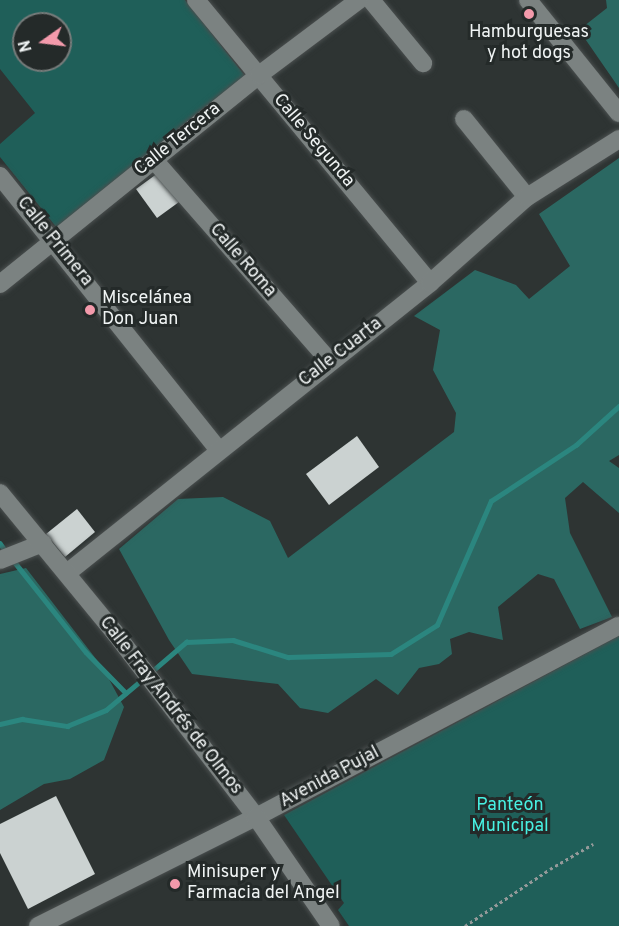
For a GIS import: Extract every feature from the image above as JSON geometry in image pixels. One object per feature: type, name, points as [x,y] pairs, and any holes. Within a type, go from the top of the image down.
[{"type":"street","name":"Calle Segunda","points":[[196,0],[430,283]]},
{"type":"street","name":"Calle Tercera","points":[[0,284],[259,75],[359,0]]},
{"type":"street","points":[[371,0],[423,63]]},
{"type":"street","points":[[528,0],[619,113]]},
{"type":"street","points":[[464,119],[527,197]]},
{"type":"street","name":"Calle Cuarta","points":[[67,573],[430,283],[527,197],[619,139]]},
{"type":"street","name":"Calle Roma","points":[[154,160],[330,362]]},
{"type":"street","name":"Calle Primera","points":[[0,176],[219,450]]},
{"type":"street","name":"Calle Fray Andrés de Olmos","points":[[0,493],[115,633],[256,817],[331,926]]},
{"type":"street","points":[[0,560],[43,543]]},
{"type":"street","name":"Avenida Pujal","points":[[38,926],[256,817],[619,626]]},
{"type":"path","points":[[465,926],[550,869],[593,844]]},
{"type":"green space","points":[[0,0],[185,0],[249,81],[57,228],[0,157],[0,144],[35,113],[0,69]]},
{"type":"green space","name":"Panteón Municipal","points":[[619,636],[619,926],[349,926],[338,910],[344,903],[284,815]]},
{"type":"shaded area","points":[[606,0],[619,0],[619,88],[579,30],[607,8]]},
{"type":"shaded area","points":[[619,158],[619,455],[609,461],[619,468],[619,513],[583,482],[565,498],[570,533],[612,617],[580,629],[554,579],[538,574],[498,607],[503,640],[469,632],[450,639],[452,654],[439,664],[419,668],[398,695],[376,679],[328,713],[300,708],[278,684],[192,674],[169,640],[119,549],[178,499],[223,497],[270,521],[288,558],[454,432],[456,413],[433,370],[440,330],[414,316],[475,270],[516,285],[529,299],[570,266],[539,214]]},
{"type":"shaded area","points":[[26,568],[103,668],[124,707],[104,760],[70,779],[44,784],[0,810],[0,574]]},
{"type":"building","points":[[158,173],[179,202],[157,218],[136,189]]},
{"type":"building","points":[[357,436],[379,467],[329,505],[306,474]]},
{"type":"building","points":[[77,509],[95,532],[65,557],[46,534]]},
{"type":"building","points":[[56,796],[95,874],[28,909],[0,853],[0,824]]},
{"type":"waterway","points":[[150,673],[186,642],[233,640],[288,657],[391,654],[437,625],[491,501],[576,445],[619,406]]},
{"type":"waterway","points":[[0,543],[7,553]]},
{"type":"waterway","points":[[13,560],[86,652],[126,693]]},
{"type":"waterway","points":[[0,724],[22,719],[67,726],[106,710],[144,678]]},
{"type":"place","name":"Hamburguesas y hot dogs","points":[[529,14]]},
{"type":"place","name":"Miscelánea Don Juan","points":[[90,310]]},
{"type":"place","name":"Minisuper y Farmacia del Angel","points":[[175,884]]}]
